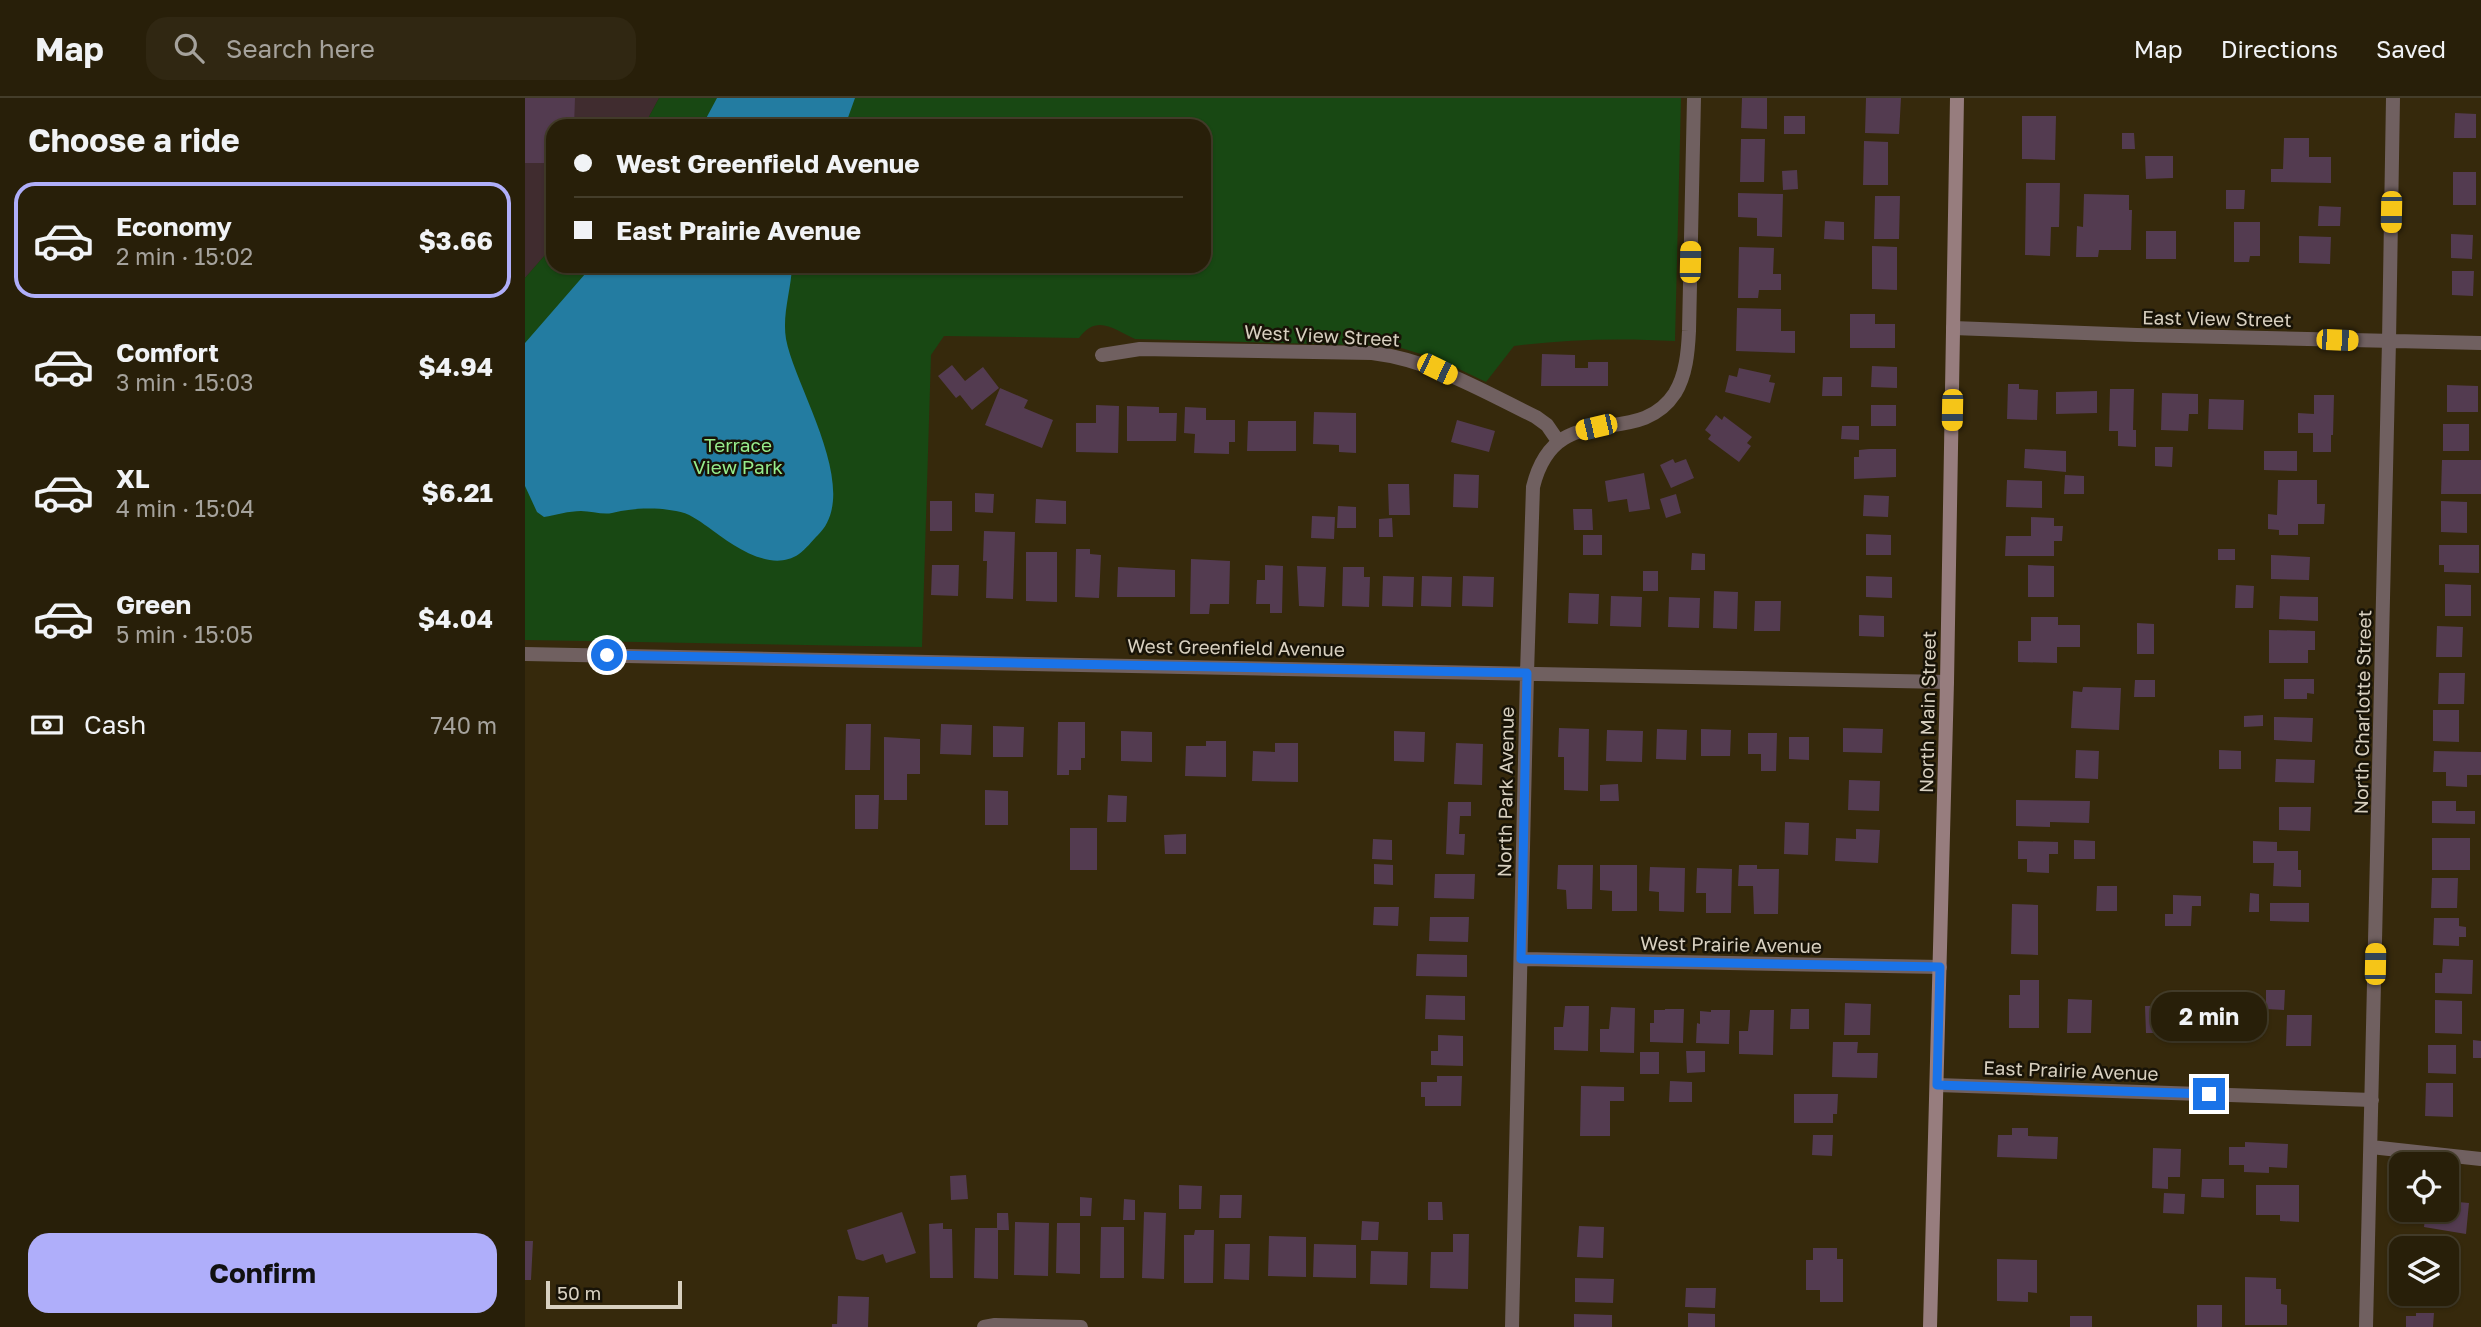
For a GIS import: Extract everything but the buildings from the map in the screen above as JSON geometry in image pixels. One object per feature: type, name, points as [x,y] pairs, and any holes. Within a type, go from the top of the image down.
[{"type":"street","points":[[1558,441],[1578,431],[1640,419],[1661,408],[1677,390],[1688,349],[1694,98]]},
{"type":"street","name":"North Main Street","points":[[1930,1327],[1947,682],[1957,98]]},
{"type":"street","name":"North Charlotte Street","points":[[2366,1327],[2393,98]]},
{"type":"street","name":"East View Street","points":[[1953,328],[2481,343]]},
{"type":"street","name":"West View Street","points":[[1102,355],[1140,349],[1339,352],[1398,356],[1437,369],[1536,417],[1547,425],[1558,441]]},
{"type":"street","name":"North Park Avenue","points":[[1512,1327],[1533,487],[1537,470],[1545,455],[1558,441]]},
{"type":"street","name":"West Greenfield Avenue","points":[[525,654],[1947,682]]},
{"type":"street","name":"West Prairie Avenue","points":[[1521,959],[1940,967]]},
{"type":"street","name":"East Prairie Avenue","points":[[1937,1085],[2372,1100]]},
{"type":"street","points":[[2371,1147],[2481,1159]]},
{"type":"street","points":[[985,1327],[1081,1327]]},
{"type":"shaded area","points":[[525,98],[659,98],[648,119],[546,119],[546,254],[525,278]]},
{"type":"green space","name":"Terrace View Park","points":[[659,98],[1681,98],[1675,341],[1595,340],[1514,346],[1486,382],[1440,360],[1395,346],[1135,339],[1113,328],[1099,325],[1086,330],[1079,338],[944,336],[931,355],[922,647],[525,640],[525,278],[546,254],[546,273],[1211,273],[1211,119],[648,119]]},
{"type":"water","points":[[717,98],[855,98],[848,119],[706,119]]},
{"type":"water","points":[[586,273],[791,273],[785,321],[786,339],[830,467],[833,493],[830,516],[818,535],[799,554],[776,561],[739,548],[693,517],[676,511],[576,511],[544,517],[537,512],[525,486],[525,343]]},
{"type":"route","points":[[607,655],[1527,673],[1521,959],[1940,967],[1937,1085],[2209,1094]]}]
